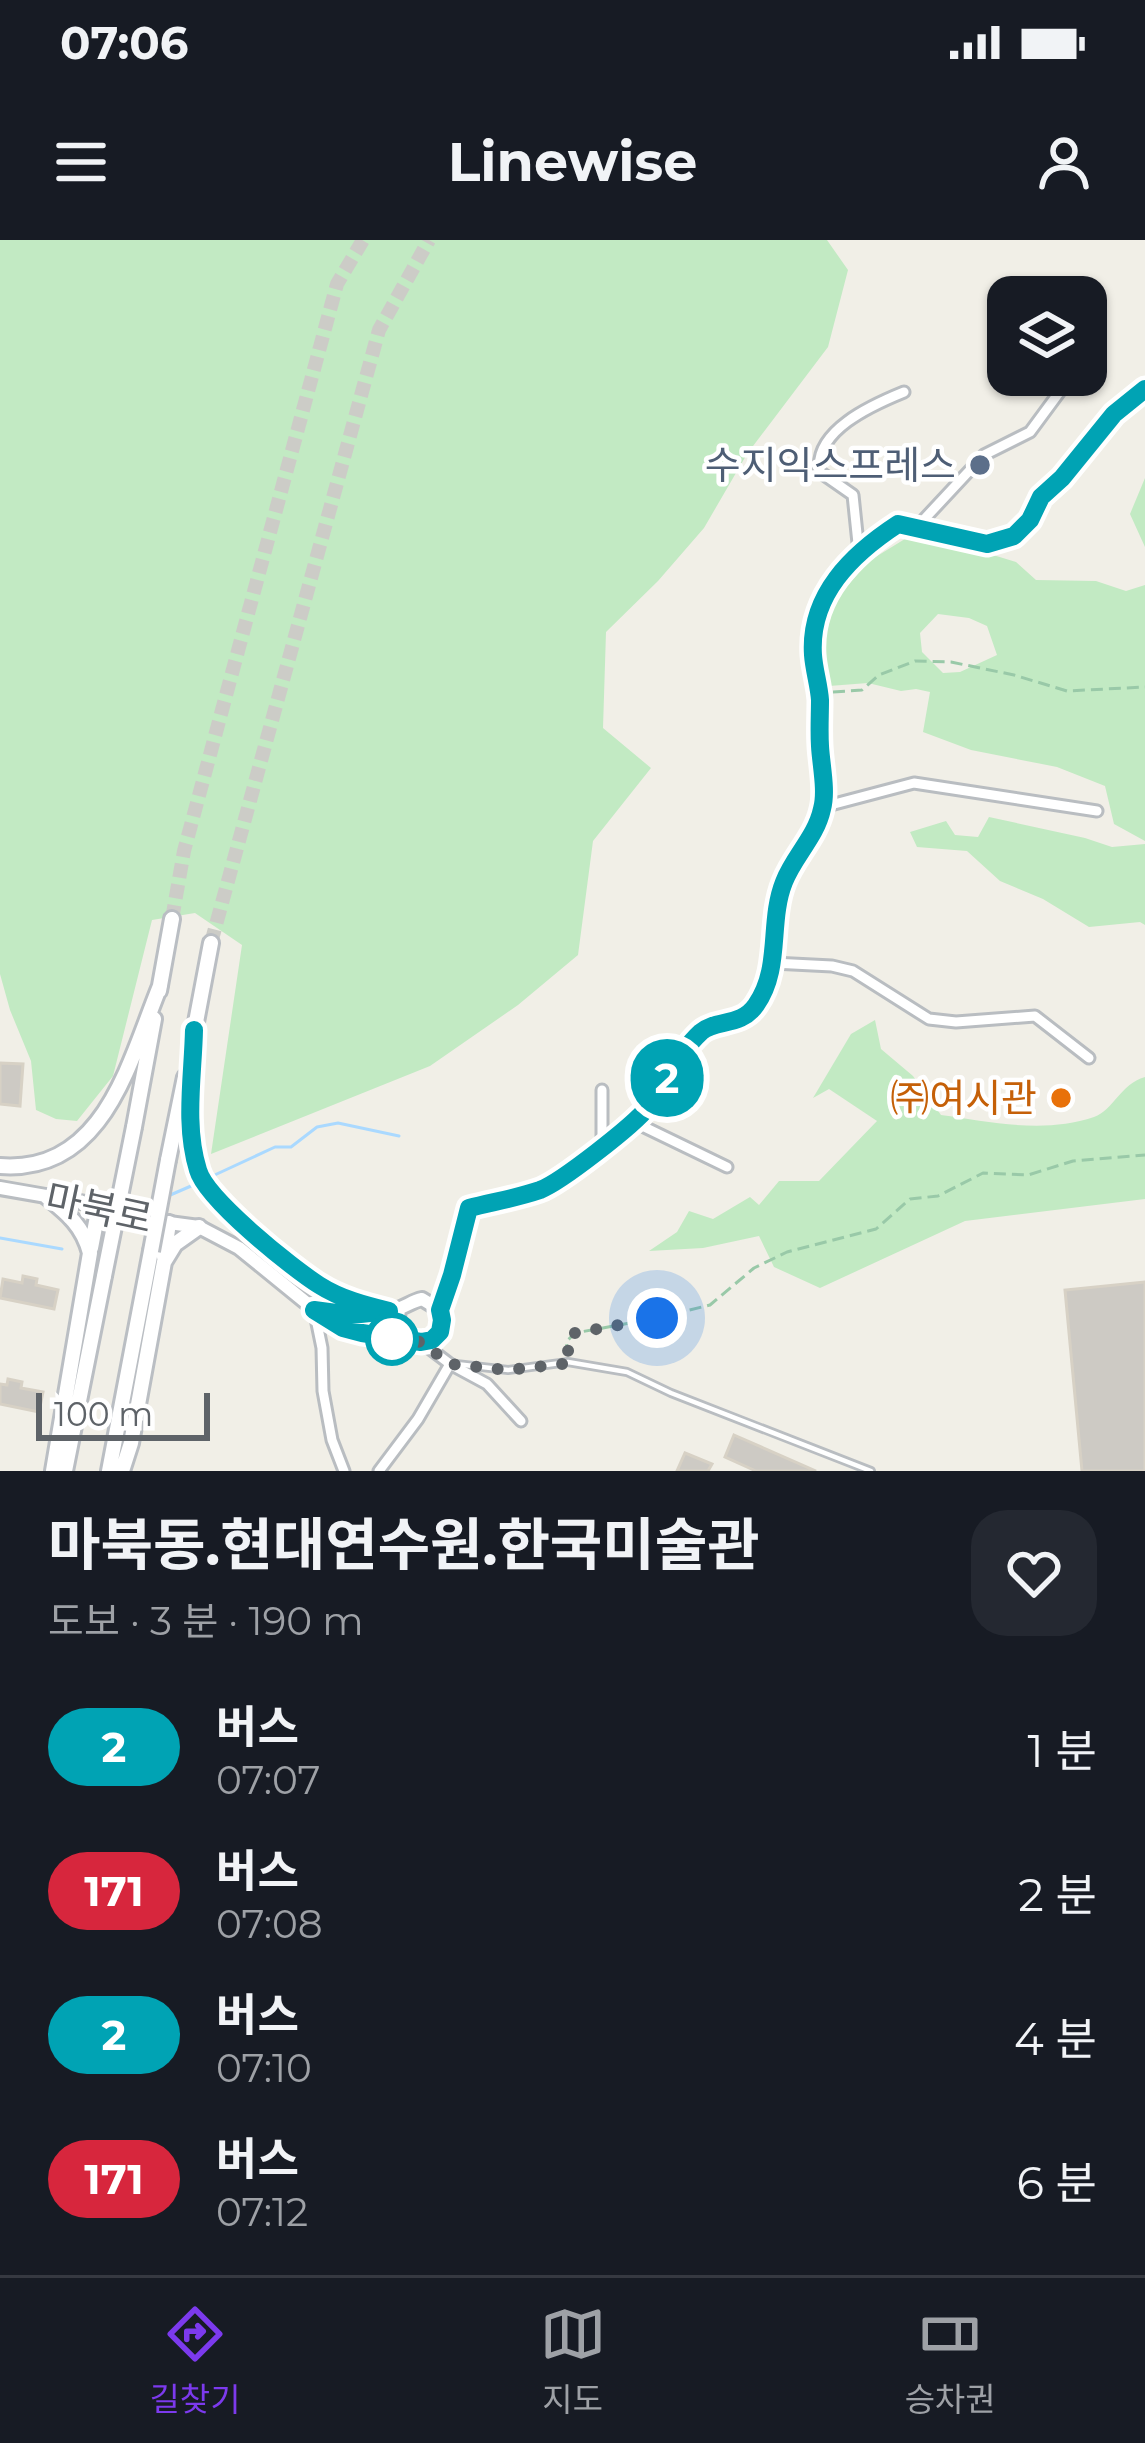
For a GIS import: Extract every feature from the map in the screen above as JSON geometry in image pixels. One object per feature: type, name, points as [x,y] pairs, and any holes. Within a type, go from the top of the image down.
[{"type":"main road","points":[[65,1471],[172,919]]},
{"type":"main road","points":[[122,1471],[131,1444],[168,1160],[211,943]]},
{"type":"main road","points":[[0,1166],[50,1161],[86,1136],[132,1062],[160,986]]},
{"type":"main road","points":[[194,1030],[189,1110],[198,1171],[213,1196],[319,1285],[351,1301],[394,1310]]},
{"type":"main road","points":[[47,1197],[77,1223],[90,1253]]},
{"type":"main road","points":[[53,1471],[99,1206]]},
{"type":"main road","points":[[109,1471],[169,1222]]},
{"type":"main road","points":[[158,1257],[199,1226]]},
{"type":"street","points":[[394,1310],[405,1341],[432,1340],[440,1332],[440,1310],[469,1208],[544,1189],[602,1146],[650,1104],[706,1027],[727,1024],[752,1011],[768,986],[783,884],[824,807],[819,693],[812,653],[815,620],[840,571],[898,524],[987,544],[1014,536],[1030,520],[1041,497],[1114,414],[1145,389]]},
{"type":"street","points":[[859,553],[853,495],[820,472],[820,449],[868,407],[904,392]]},
{"type":"street","points":[[916,528],[985,455],[1030,431],[1056,396]]},
{"type":"street","points":[[824,807],[914,783],[1096,811]]},
{"type":"street","points":[[773,963],[853,971],[929,1019],[956,1022],[1035,1016],[1089,1058]]},
{"type":"street","points":[[602,1090],[602,1146]]},
{"type":"street","points":[[634,1122],[728,1167]]},
{"type":"street","name":"마북로","points":[[0,1188],[199,1226],[239,1248],[343,1328],[405,1341]]},
{"type":"street","points":[[344,1471],[332,1440],[314,1310],[351,1315],[394,1310],[422,1299],[440,1310]]},
{"type":"street","points":[[421,1342],[487,1384],[521,1420]]},
{"type":"street","points":[[379,1471],[418,1419],[450,1364]]},
{"type":"lane","points":[[450,1364],[508,1370],[571,1363],[627,1372],[871,1471]]},
{"type":"path","points":[[819,693],[862,690],[879,675],[915,661],[951,662],[1067,691],[1145,687]]},
{"type":"path","points":[[571,1363],[566,1342],[575,1333],[710,1305],[754,1268],[787,1252],[876,1229],[910,1198],[938,1196],[983,1173],[1028,1174],[1072,1161],[1145,1155]]},
{"type":"green space","points":[[0,240],[827,240],[848,270],[828,347],[747,454],[704,528],[606,632],[603,728],[651,768],[593,841],[578,955],[518,1005],[430,1066],[211,1154],[242,945],[195,913],[152,920],[113,1076],[77,1121],[36,1110],[31,1061],[0,974]]},
{"type":"green space","points":[[1145,478],[1145,547],[1130,514]]},
{"type":"green space","points":[[913,534],[1016,562],[1036,580],[1096,581],[1126,591],[1145,585],[1145,841],[1114,824],[1105,786],[1057,767],[971,750],[923,732],[930,692],[868,683],[829,686],[822,678],[820,658],[835,600],[869,561]],"holes":[[[938,614],[987,626],[997,655],[960,672],[943,673],[922,652],[920,633]]]},
{"type":"green space","points":[[989,817],[1112,847],[1145,844],[1145,925],[1089,927],[1043,899],[1000,881],[967,851],[917,847],[910,832],[946,821],[955,835],[978,837]]},
{"type":"green space","points":[[875,1020],[881,1049],[913,1076],[941,1115],[1018,1125],[1075,1122],[1101,1114],[1129,1085],[1145,1077],[1145,1199],[965,1221],[820,1288],[774,1267],[759,1236],[703,1248],[649,1251],[677,1232],[689,1211],[713,1219],[750,1197],[759,1205],[779,1181],[819,1181],[877,1121],[829,1089],[813,1098],[851,1034]]},
{"type":"building","points":[[0,1063],[23,1064],[20,1106],[0,1104]]},
{"type":"building","points":[[23,1276],[58,1290],[54,1309],[0,1298],[3,1279],[22,1283]]},
{"type":"building","points":[[1145,1282],[1145,1471],[1082,1471],[1065,1290]]},
{"type":"building","points":[[8,1379],[22,1382],[21,1388],[43,1392],[39,1412],[0,1404],[0,1384],[7,1385]]},
{"type":"building","points":[[734,1435],[816,1471],[756,1471],[725,1457]]},
{"type":"building","points":[[685,1453],[712,1464],[708,1471],[677,1471]]},
{"type":"waterway","points":[[206,1179],[275,1147],[291,1147],[317,1127],[338,1123],[399,1136]]},
{"type":"waterway","points":[[168,1196],[198,1183]]},
{"type":"waterway","points":[[0,1238],[62,1249]]},
{"type":"tunnel","points":[[172,919],[184,851],[337,284],[363,240]]},
{"type":"tunnel","points":[[211,943],[379,330],[429,240]]},
{"type":"bus line","name":"2","points":[[194,1030],[189,1110],[198,1171],[213,1196],[319,1285],[351,1301],[389,1311],[351,1315],[314,1310],[343,1328],[362,1333],[432,1340],[440,1332],[440,1310],[469,1208],[544,1189],[586,1159],[634,1122],[706,1027],[727,1024],[752,1011],[768,986],[783,884],[824,807],[820,698],[812,653],[815,620],[840,571],[898,524],[987,544],[1014,536],[1030,520],[1041,497],[1114,414],[1145,389]]},
{"type":"place","name":"수지익스프레스","points":[[980,465]]},
{"type":"place","name":"㈜여시관","points":[[1061,1098]]},
{"type":"route","points":[[392,1339],[384,1338],[421,1342],[450,1364],[508,1370],[571,1363],[566,1342],[575,1333],[657,1318]]}]
